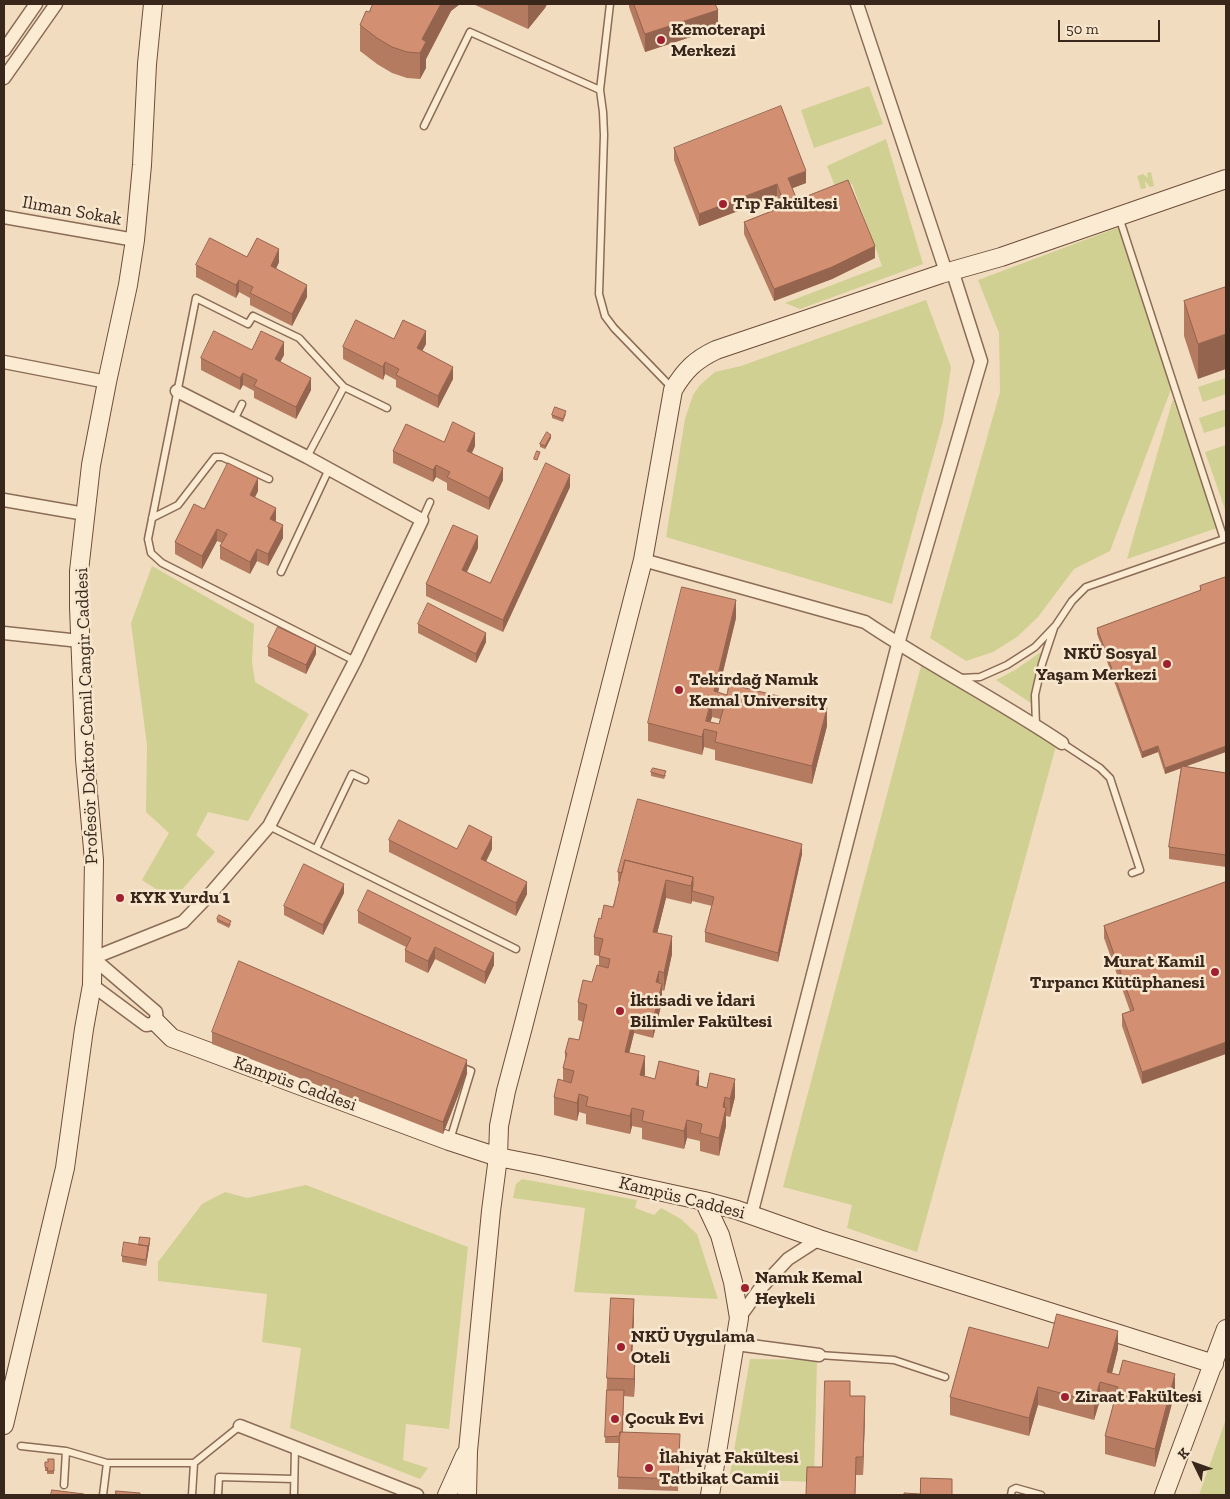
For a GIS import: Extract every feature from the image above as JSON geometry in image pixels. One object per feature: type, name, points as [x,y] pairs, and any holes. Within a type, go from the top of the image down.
[{"type":"street","points":[[4,50],[36,4]]},
{"type":"street","points":[[4,78],[56,4]]},
{"type":"street","name":"Profesör Doktor Cemil Cangir Caddesi","points":[[4,1425],[65,1168],[92,985],[94,860],[85,759],[79,571],[91,465],[128,285],[135,240],[153,4]]},
{"type":"street","points":[[751,1215],[898,644],[981,360],[857,4]]},
{"type":"street","points":[[467,1495],[468,1450],[498,1157],[499,1126],[506,1090],[643,560],[674,390],[682,375],[694,363],[716,350],[949,271],[1001,257],[1226,179]]},
{"type":"street","name":"Ilıman Sokak","points":[[4,217],[135,240]]},
{"type":"street","points":[[4,362],[107,382]]},
{"type":"street","points":[[92,985],[146,1025],[157,1023],[156,1012],[93,958],[183,922],[212,892],[269,826],[355,661],[422,520],[307,456],[177,391]]},
{"type":"street","points":[[4,500],[85,514]]},
{"type":"street","points":[[643,560],[865,622],[1062,743]]},
{"type":"street","points":[[4,633],[80,641]]},
{"type":"street","name":"Kampüs Caddesi","points":[[157,1023],[172,1038],[449,1141],[498,1157],[704,1201],[1214,1364]]},
{"type":"street","points":[[704,1201],[720,1235],[733,1282],[739,1318],[710,1495]]},
{"type":"street","points":[[739,1318],[759,1290],[788,1258],[820,1239]]},
{"type":"street","points":[[1164,1495],[1226,1329]]},
{"type":"street","points":[[736,1344],[819,1354]]},
{"type":"street","points":[[240,1426],[417,1495]]},
{"type":"street","points":[[447,1495],[468,1450]]},
{"type":"lane","points":[[610,4],[600,90],[604,135],[599,294],[605,316],[614,328],[674,390]]},
{"type":"lane","points":[[424,126],[470,32],[600,90]]},
{"type":"lane","points":[[956,679],[980,677],[1007,665],[1035,647],[1056,625],[1072,601],[1086,587],[1224,539],[1118,216]]},
{"type":"lane","points":[[355,661],[162,563],[151,553],[148,539],[196,298],[248,324],[253,316],[299,338],[344,387],[386,408]]},
{"type":"lane","points":[[307,456],[344,387]]},
{"type":"lane","points":[[234,420],[242,404]]},
{"type":"lane","points":[[152,518],[178,505],[215,457],[222,456],[269,479]]},
{"type":"lane","points":[[282,572],[330,469]]},
{"type":"lane","points":[[422,520],[430,502]]},
{"type":"lane","points":[[1036,726],[1035,695],[1042,664],[1056,625]]},
{"type":"lane","points":[[1062,743],[1100,768],[1110,778],[1140,870],[1132,873]]},
{"type":"lane","points":[[316,849],[352,774],[365,780]]},
{"type":"lane","points":[[269,826],[516,949]]},
{"type":"lane","points":[[449,1141],[471,1071],[452,1064]]},
{"type":"lane","points":[[819,1354],[894,1360],[945,1376]]},
{"type":"lane","points":[[21,1446],[66,1451],[107,1463],[194,1463],[240,1426]]},
{"type":"lane","points":[[294,1495],[295,1448]]},
{"type":"lane","points":[[64,1485],[66,1451]]},
{"type":"lane","points":[[103,1495],[107,1463]]},
{"type":"lane","points":[[192,1495],[194,1463]]},
{"type":"lane","points":[[218,1495],[218,1477],[294,1479]]},
{"type":"lane","points":[[1011,1495],[1012,1490],[1016,1488],[1041,1495]]},
{"type":"green space","points":[[869,86],[883,124],[814,148],[801,110]]},
{"type":"green space","points":[[886,139],[923,264],[800,309],[785,303],[882,266],[852,184],[822,195],[835,186],[827,166]]},
{"type":"green space","points":[[1151,172],[1154,186],[1150,187],[1145,181],[1146,188],[1141,189],[1137,176],[1143,174],[1148,178],[1147,173]]},
{"type":"green space","points":[[1122,226],[1173,384],[1110,551],[1074,569],[1038,617],[1017,637],[993,652],[966,661],[930,638],[1000,392],[999,333],[978,280]]},
{"type":"green space","points":[[926,300],[951,367],[943,421],[892,604],[666,537],[685,419],[693,395],[700,385],[715,372],[741,366]]},
{"type":"green space","points":[[1226,378],[1226,394],[1203,402],[1198,387]]},
{"type":"green space","points":[[1173,399],[1217,528],[1127,559]]},
{"type":"green space","points":[[1226,409],[1226,426],[1204,433],[1199,418]]},
{"type":"green space","points":[[1226,445],[1226,512],[1205,452]]},
{"type":"green space","points":[[152,566],[254,624],[252,662],[255,682],[309,714],[248,821],[208,812],[196,835],[215,852],[173,900],[142,880],[169,833],[146,812],[147,745],[131,623]]},
{"type":"green space","points":[[1041,652],[1043,653],[1035,676],[1033,700],[1031,703],[996,680],[1015,670]]},
{"type":"green space","points":[[921,666],[1056,746],[917,1252],[847,1228],[852,1205],[783,1187]]},
{"type":"green space","points":[[522,1179],[637,1200],[635,1208],[654,1215],[661,1208],[681,1219],[697,1234],[718,1299],[574,1292],[585,1208],[513,1198],[516,1184]]},
{"type":"green space","points":[[306,1185],[468,1247],[449,1429],[406,1424],[403,1460],[428,1468],[420,1479],[290,1428],[301,1348],[262,1342],[267,1294],[158,1281],[158,1262],[202,1204],[225,1192],[247,1198]]},
{"type":"green space","points":[[750,1359],[817,1360],[814,1482],[729,1479]]},
{"type":"green space","points":[[1226,1419],[1226,1495],[1199,1495]]},
{"type":"building","points":[[373,4],[441,4],[422,39],[426,42],[420,53],[407,52],[392,47],[360,25],[366,11],[369,12]]},
{"type":"building","points":[[634,4],[715,4],[718,10],[645,34]]},
{"type":"building","name":"Tıp Fakültesi","points":[[781,106],[806,171],[788,178],[797,200],[848,180],[875,246],[832,267],[774,289],[744,222],[785,206],[777,184],[699,214],[674,148]]},
{"type":"building","points":[[210,238],[247,257],[257,238],[279,249],[271,266],[307,285],[292,314],[250,293],[253,287],[239,280],[236,285],[196,265]]},
{"type":"building","points":[[1226,287],[1226,334],[1198,344],[1184,301]]},
{"type":"building","points":[[356,320],[394,339],[403,320],[426,331],[417,348],[453,367],[438,396],[396,375],[399,369],[385,362],[383,367],[343,347]]},
{"type":"building","points":[[214,331],[252,350],[261,331],[284,342],[275,359],[311,378],[296,407],[254,386],[257,380],[243,373],[240,378],[201,358]]},
{"type":"building","points":[[555,407],[566,411],[563,419],[552,415]]},
{"type":"building","points":[[453,422],[475,433],[467,451],[503,468],[489,498],[447,477],[450,472],[436,465],[433,470],[393,451],[406,424],[444,442]]},
{"type":"building","points":[[547,432],[551,435],[545,446],[540,444]]},
{"type":"building","points":[[537,451],[540,452],[537,460],[534,459]]},
{"type":"building","points":[[228,463],[258,478],[250,495],[276,508],[270,519],[283,525],[268,554],[257,549],[250,562],[220,546],[227,534],[217,529],[202,556],[175,542],[194,504],[204,509]]},
{"type":"building","points":[[546,463],[570,475],[503,620],[426,584],[453,525],[478,536],[462,570],[490,583]]},
{"type":"building","name":"NKÜ Sosyal Yaşam Merkezi","points":[[1226,577],[1226,746],[1165,768],[1158,746],[1142,752],[1097,628],[1201,590],[1200,586]]},
{"type":"building","points":[[682,587],[736,600],[714,691],[727,695],[729,684],[827,708],[812,766],[715,742],[717,732],[704,729],[702,737],[648,723]],"holes":[[[712,699],[725,703],[719,724],[706,721]]]},
{"type":"building","points":[[428,603],[486,633],[476,654],[418,624]]},
{"type":"building","points":[[278,627],[316,645],[306,665],[268,647]]},
{"type":"building","points":[[1182,766],[1226,773],[1226,855],[1169,847]]},
{"type":"building","points":[[653,768],[666,771],[664,776],[651,772]]},
{"type":"building","points":[[638,799],[802,844],[778,953],[705,932],[714,897],[692,891],[693,877],[625,860],[622,873],[618,872]]},
{"type":"building","points":[[399,820],[457,849],[469,825],[492,837],[481,859],[527,882],[516,903],[389,840]]},
{"type":"building","name":"İktisadi ve İdari Bilimler Fakültesi","points":[[625,860],[693,877],[691,886],[666,880],[653,932],[672,936],[664,973],[659,971],[656,982],[662,984],[653,1020],[634,1015],[625,1052],[645,1056],[640,1075],[655,1079],[659,1061],[699,1071],[696,1085],[707,1088],[710,1073],[735,1079],[730,1099],[725,1097],[723,1107],[726,1108],[719,1138],[700,1133],[702,1124],[687,1120],[684,1131],[642,1121],[644,1111],[632,1108],[630,1116],[586,1106],[588,1097],[579,1094],[577,1103],[554,1097],[558,1079],[571,1083],[574,1071],[563,1068],[569,1038],[579,1040],[587,1005],[578,1002],[583,980],[592,982],[597,965],[608,968],[610,959],[599,956],[603,939],[594,937],[604,905],[613,907]]},
{"type":"building","points":[[304,864],[344,884],[323,925],[284,906]]},
{"type":"building","points":[[1226,882],[1226,1042],[1142,1072],[1122,1014],[1134,1010],[1104,926]]},
{"type":"building","points":[[368,890],[494,953],[485,972],[435,947],[428,961],[405,950],[411,938],[358,911]]},
{"type":"building","points":[[219,915],[231,921],[229,925],[217,919]]},
{"type":"building","points":[[239,961],[467,1060],[443,1122],[212,1032]]},
{"type":"building","points":[[140,1237],[150,1238],[148,1249],[148,1246],[139,1245]]},
{"type":"building","points":[[124,1242],[148,1246],[146,1260],[122,1256]]},
{"type":"building","name":"NKÜ Uygulama Oteli","points":[[611,1298],[634,1299],[631,1360],[635,1360],[634,1379],[607,1378]]},
{"type":"building","name":"Ziraat Fakültesi","points":[[1057,1314],[1118,1331],[1107,1372],[1119,1375],[1123,1360],[1175,1374],[1155,1449],[1105,1436],[1118,1387],[1100,1382],[1094,1402],[1038,1387],[1029,1418],[950,1397],[969,1327],[1048,1348]]},
{"type":"building","points":[[825,1381],[850,1381],[850,1396],[865,1396],[863,1457],[856,1457],[855,1495],[806,1495],[807,1467],[822,1467]]},
{"type":"building","name":"Çocuk Evi","points":[[607,1390],[624,1390],[622,1432],[620,1432],[620,1436],[605,1437]]},
{"type":"building","name":"İlahiyat Fakültesi Tatbikat Camii","points":[[620,1432],[680,1434],[678,1479],[618,1477]]},
{"type":"building","points":[[48,1459],[54,1459],[54,1471],[47,1471],[48,1468],[45,1467],[45,1462],[48,1462]]},
{"type":"building","points":[[921,1478],[952,1479],[952,1495],[904,1495],[904,1493],[920,1494]]},
{"type":"building","points":[[52,1490],[84,1494],[84,1495],[51,1495]]},
{"type":"building","points":[[116,1491],[140,1493],[140,1495],[116,1495]]},
{"type":"place","name":"Kemoterapi Merkezi","points":[[661,40]]},
{"type":"place","name":"Tıp Fakültesi","points":[[723,204]]},
{"type":"place","name":"NKÜ Sosyal Yaşam Merkezi","points":[[1167,664]]},
{"type":"place","name":"Tekirdağ Namık Kemal University","points":[[679,690]]},
{"type":"place","name":"KYK Yurdu 1","points":[[120,898]]},
{"type":"place","name":"Murat Kamil Tırpancı Kütüphanesi","points":[[1215,972]]},
{"type":"place","name":"İktisadi ve İdari Bilimler Fakültesi","points":[[620,1011]]},
{"type":"place","name":"Namık Kemal Heykeli","points":[[745,1288]]},
{"type":"place","name":"NKÜ Uygulama Oteli","points":[[621,1347]]},
{"type":"place","name":"Ziraat Fakültesi","points":[[1065,1397]]},
{"type":"place","name":"Çocuk Evi","points":[[615,1419]]},
{"type":"place","name":"İlahiyat Fakültesi Tatbikat Camii","points":[[649,1468]]}]
